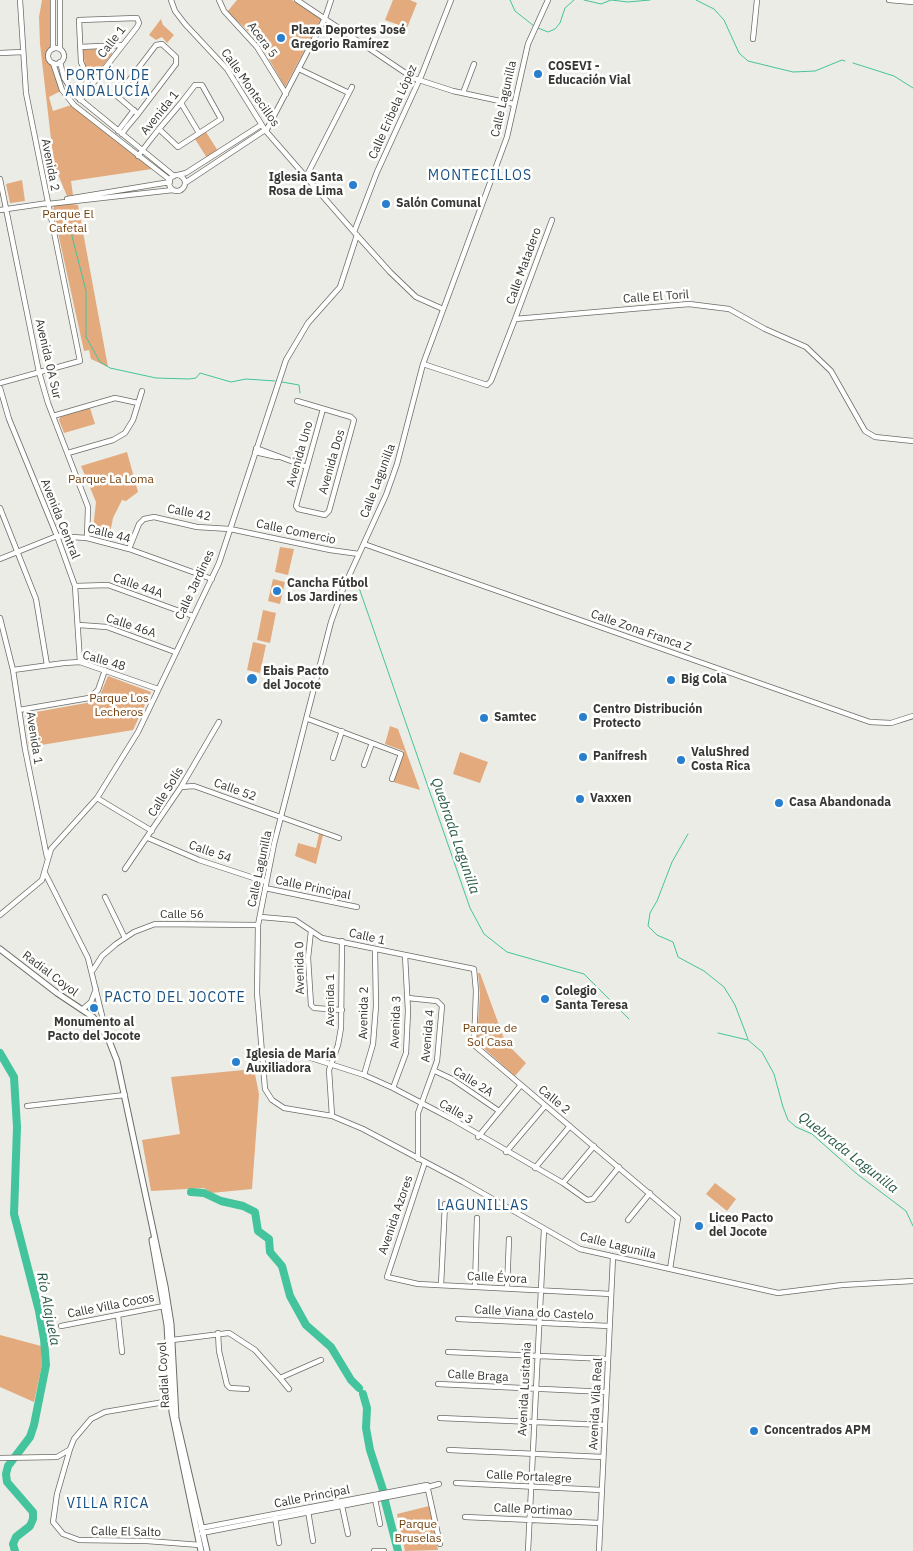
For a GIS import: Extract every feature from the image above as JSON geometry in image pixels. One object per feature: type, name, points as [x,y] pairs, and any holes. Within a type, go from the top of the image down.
[{"type":"street","name":"Avenida 2","points":[[20,0],[26,93],[80,361],[39,372]]},
{"type":"street","points":[[53,0],[52,49],[48,56],[53,63],[62,90],[74,105],[138,156],[173,178],[184,179],[185,183]]},
{"type":"street","points":[[60,0],[60,49],[64,54],[60,62],[64,78],[80,100],[173,178],[174,190]]},
{"type":"street","name":"Calle Montecillos","points":[[171,0],[175,10],[185,24],[222,62],[261,125],[355,233],[415,296],[443,309]]},
{"type":"street","name":"Acera 5","points":[[219,0],[224,11],[258,47],[286,94]]},
{"type":"street","points":[[297,0],[419,80],[463,93],[514,104]]},
{"type":"street","points":[[0,210],[48,203],[181,190],[185,183],[265,130],[286,94],[325,18],[331,0]]},
{"type":"street","name":"Calle Eribela López","points":[[355,233],[377,172],[419,80],[451,0]]},
{"type":"street","name":"Calle Lagunilla","points":[[548,0],[525,52],[501,154],[423,364],[397,464],[335,609],[266,882],[258,925],[257,993],[265,1088],[272,1100],[284,1108],[332,1116],[363,1129],[580,1249],[778,1293],[913,1281]]},
{"type":"street","points":[[754,39],[757,0]]},
{"type":"street","points":[[889,0],[913,2]]},
{"type":"street","name":"Calle 1","points":[[76,96],[95,77],[137,27],[139,19],[133,17],[79,20],[80,47]]},
{"type":"street","points":[[53,21],[60,21]]},
{"type":"street","name":"Avenida 1","points":[[160,43],[164,45],[177,61],[136,112],[117,96],[160,43]]},
{"type":"street","points":[[95,77],[82,66],[80,47],[122,45]]},
{"type":"street","points":[[52,49],[60,49]]},
{"type":"street","points":[[0,53],[23,52]]},
{"type":"street","points":[[53,63],[60,62]]},
{"type":"street","points":[[463,93],[474,64]]},
{"type":"street","points":[[299,68],[349,93]]},
{"type":"street","name":"Calle 1","points":[[80,100],[95,77]]},
{"type":"street","name":"Avenida 1","points":[[138,156],[199,84],[202,85],[222,119],[199,133]]},
{"type":"street","points":[[306,177],[352,87]]},
{"type":"street","points":[[159,129],[178,147],[199,133],[181,103]]},
{"type":"street","points":[[120,133],[136,112]]},
{"type":"street","points":[[96,123],[100,116]]},
{"type":"street","points":[[48,203],[173,178],[186,173],[261,125]]},
{"type":"street","name":"Avenida 0A Sur","points":[[0,179],[39,372],[53,416],[88,507],[87,538]]},
{"type":"street","name":"Calle Matadero","points":[[515,319],[552,220]]},
{"type":"street","name":"Calle Jardines","points":[[45,873],[49,853],[97,798],[131,744],[212,580],[286,360],[308,323],[340,287],[355,233]]},
{"type":"street","name":"Calle El Toril","points":[[515,319],[690,304],[729,309],[765,329],[806,347],[831,371],[865,431],[875,437],[913,441]]},
{"type":"street","points":[[423,364],[483,385],[490,384],[515,319]]},
{"type":"street","points":[[0,382],[39,372]]},
{"type":"street","name":"Avenida Central","points":[[0,388],[9,419],[57,536],[75,586],[80,662]]},
{"type":"street","points":[[68,453],[113,440],[126,433],[133,420],[142,391]]},
{"type":"street","points":[[53,416],[115,398],[138,403]]},
{"type":"street","points":[[297,401],[324,409]]},
{"type":"street","name":"Avenida Dos","points":[[296,504],[298,508],[325,515],[329,510],[354,421],[353,418],[324,409]]},
{"type":"street","name":"Avenida Uno","points":[[296,504],[324,409]]},
{"type":"street","points":[[255,450],[307,467]]},
{"type":"street","points":[[0,508],[36,599],[47,665]]},
{"type":"street","name":"Calle 42","points":[[129,549],[137,527],[144,519],[154,517],[198,528],[230,529]]},
{"type":"street","name":"Calle Comercio","points":[[230,529],[358,554]]},
{"type":"street","name":"Calle 44","points":[[0,558],[57,536],[87,538],[129,549],[212,580]]},
{"type":"street","name":"Calle Zona Franca Z","points":[[364,544],[870,722],[891,723],[913,716]]},
{"type":"street","name":"Calle 44A","points":[[75,586],[108,585],[193,616]]},
{"type":"street","name":"Avenida 1","points":[[0,618],[14,670],[28,767],[44,838],[47,862]]},
{"type":"street","name":"Calle 46A","points":[[79,625],[107,627],[175,652]]},
{"type":"street","name":"Calle 48","points":[[14,670],[80,662],[158,689]]},
{"type":"street","points":[[19,710],[89,698],[98,690],[105,670]]},
{"type":"street","points":[[308,719],[401,754],[392,779]]},
{"type":"street","name":"Calle Solís","points":[[125,869],[148,838],[181,787],[219,722]]},
{"type":"street","points":[[333,758],[342,731]]},
{"type":"street","points":[[364,765],[372,743]]},
{"type":"street","name":"Calle 52","points":[[181,787],[194,786],[282,818]]},
{"type":"street","points":[[97,798],[152,831]]},
{"type":"street","points":[[282,818],[339,838]]},
{"type":"street","points":[[44,838],[50,843],[58,842]]},
{"type":"street","name":"Calle 54","points":[[148,838],[190,856],[266,882]]},
{"type":"street","points":[[0,915],[39,883],[45,873]]},
{"type":"street","points":[[45,873],[93,970],[108,1038]]},
{"type":"street","name":"Calle Principal","points":[[266,888],[357,907]]},
{"type":"street","points":[[105,897],[125,938]]},
{"type":"street","name":"Calle 1","points":[[260,918],[295,920],[322,938],[474,969],[476,991],[473,1039],[476,1048]]},
{"type":"street","name":"Calle 56","points":[[93,970],[102,956],[125,938],[142,929],[161,923],[258,925]]},
{"type":"street","name":"Avenida 0","points":[[310,931],[308,958],[311,1005],[314,1008],[342,1010]]},
{"type":"street","name":"Avenida 1","points":[[332,1116],[330,1065],[340,1036],[342,941]]},
{"type":"street","name":"Radial Coyol","points":[[0,949],[57,993],[96,1018],[105,1029],[118,1062],[120,1076]]},
{"type":"street","name":"Avenida 2","points":[[364,1075],[373,1044],[376,1006],[374,950]]},
{"type":"street","name":"Avenida 3","points":[[392,1088],[406,1053],[408,998],[406,955]]},
{"type":"street","points":[[82,1009],[92,1002],[96,988]]},
{"type":"street","name":"Avenida 4","points":[[408,998],[440,1003],[435,1071],[418,1113],[418,1159]]},
{"type":"street","name":"Radial Coyol","points":[[90,1015],[108,1038],[125,1095],[167,1305],[176,1418],[200,1548]]},
{"type":"street","name":"Calle 2","points":[[476,1048],[619,1167]]},
{"type":"street","name":"Calle 3","points":[[305,1056],[364,1075],[392,1088],[590,1200],[619,1167]]},
{"type":"street","name":"Calle 2A","points":[[435,1071],[452,1079],[499,1111]]},
{"type":"street","points":[[478,1137],[521,1085]]},
{"type":"street","points":[[27,1106],[125,1095]]},
{"type":"street","points":[[506,1152],[545,1106]]},
{"type":"street","points":[[535,1168],[570,1126]]},
{"type":"street","points":[[563,1184],[594,1146]]},
{"type":"street","name":"Avenida Azores","points":[[386,1274],[425,1162]]},
{"type":"street","points":[[619,1167],[678,1218],[670,1269]]},
{"type":"street","points":[[628,1220],[650,1193]]},
{"type":"street","points":[[441,1285],[445,1204]]},
{"type":"street","points":[[475,1287],[477,1218]]},
{"type":"street","name":"Avenida Lusitania","points":[[528,1551],[536,1356],[544,1229]]},
{"type":"street","points":[[507,1288],[509,1239]]},
{"type":"street","name":"Avenida Vila Real","points":[[599,1551],[613,1257]]},
{"type":"street","name":"Calle Évora","points":[[386,1274],[386,1277],[407,1283],[611,1294]]},
{"type":"street","name":"Calle Villa Cocos","points":[[61,1326],[167,1305]]},
{"type":"street","points":[[118,1315],[122,1352]]},
{"type":"street","name":"Calle Viana do Castelo","points":[[458,1319],[609,1326]]},
{"type":"street","points":[[218,1333],[219,1351],[227,1385],[230,1388],[247,1389]]},
{"type":"street","points":[[170,1340],[229,1333],[238,1337],[255,1350],[289,1388]]},
{"type":"street","name":"Radial Coyol","points":[[170,1340],[170,1401],[207,1551]]},
{"type":"street","points":[[169,1349],[170,1370],[173,1368]]},
{"type":"street","points":[[448,1352],[608,1359]]},
{"type":"street","points":[[280,1378],[321,1360]]},
{"type":"street","points":[[169,1375],[172,1374],[174,1384]]},
{"type":"street","name":"Calle Braga","points":[[438,1384],[606,1392]]},
{"type":"street","points":[[170,1401],[176,1418]]},
{"type":"street","name":"Calle El Salto","points":[[170,1401],[97,1414],[74,1439],[63,1468],[53,1522],[63,1534],[79,1540],[93,1542],[147,1541],[200,1548]]},
{"type":"street","points":[[440,1418],[605,1424]]},
{"type":"street","name":"Calle El Salto","points":[[3,1458],[56,1457],[70,1449]]},
{"type":"street","points":[[449,1450],[603,1457]]},
{"type":"street","points":[[56,1457],[63,1460],[63,1468]]},
{"type":"street","name":"Calle Principal","points":[[202,1530],[341,1505],[439,1484]]},
{"type":"street","name":"Calle Portalegre","points":[[456,1484],[602,1490]]},
{"type":"street","points":[[428,1487],[440,1544]]},
{"type":"street","points":[[375,1498],[380,1524]]},
{"type":"street","points":[[341,1505],[348,1534]]},
{"type":"street","points":[[192,1510],[202,1530]]},
{"type":"street","points":[[308,1511],[313,1542]]},
{"type":"street","points":[[275,1517],[279,1543]]},
{"type":"street","name":"Calle Portimao","points":[[466,1517],[600,1523]]},
{"type":"street","points":[[374,1551],[384,1551]]},
{"type":"green space","points":[[42,0],[52,0],[51,47],[48,50],[47,58],[52,64],[61,91],[49,97],[53,111],[71,105],[152,169],[71,181],[73,195],[67,196],[54,165],[40,44],[39,17]]},
{"type":"green space","points":[[237,0],[292,0],[321,19],[285,87],[263,49],[245,28],[227,12]]},
{"type":"green space","points":[[393,0],[410,0],[417,3],[407,28],[385,20]]},
{"type":"green space","points":[[161,19],[163,25],[174,35],[167,43],[162,37],[156,40],[149,35]]},
{"type":"green space","points":[[108,48],[112,50],[112,54],[98,72],[93,72],[85,66],[83,50]]},
{"type":"green space","points":[[206,132],[218,151],[207,158],[195,139]]},
{"type":"green space","points":[[22,180],[25,201],[10,203],[6,184]]},
{"type":"green space","name":"Parque El Cafetal","points":[[67,203],[78,205],[108,367],[91,359],[89,350],[84,351],[53,210],[54,206]]},
{"type":"green space","points":[[90,408],[95,424],[64,433],[59,420],[60,417]]},
{"type":"green space","name":"Parque La Loma","points":[[127,452],[138,492],[126,501],[122,500],[113,518],[110,533],[93,529],[96,502],[81,466]]},
{"type":"green space","points":[[280,547],[294,549],[288,575],[275,572]]},
{"type":"green space","name":"Cancha Fútbol Los Jardines","points":[[273,579],[285,582],[280,604],[268,601]]},
{"type":"green space","points":[[263,610],[276,613],[270,643],[257,640]]},
{"type":"green space","points":[[253,642],[266,645],[260,673],[247,670]]},
{"type":"green space","name":"Parque Los Lecheros","points":[[108,676],[151,692],[133,730],[29,747],[25,714],[92,702],[100,695]]},
{"type":"green space","points":[[390,726],[398,729],[420,790],[393,782],[404,751],[385,744]]},
{"type":"green space","points":[[460,752],[488,762],[480,783],[453,774]]},
{"type":"green space","points":[[319,834],[323,835],[316,864],[295,856],[298,843],[316,848]]},
{"type":"green space","name":"Parque de Sol Casa","points":[[478,973],[480,973],[503,1036],[510,1047],[526,1063],[515,1076],[480,1045],[477,1040],[480,994]]},
{"type":"green space","points":[[254,1069],[259,1094],[252,1189],[211,1193],[204,1188],[151,1191],[142,1140],[180,1134],[171,1077]]},
{"type":"green space","points":[[715,1183],[736,1199],[727,1211],[706,1194]]},
{"type":"green space","points":[[0,1335],[41,1346],[42,1365],[34,1402],[0,1387]]},
{"type":"green space","name":"Parque Bruselas","points":[[429,1506],[438,1550],[405,1551],[397,1514]]},
{"type":"waterway","points":[[510,0],[515,11],[534,26]]},
{"type":"waterway","points":[[538,28],[548,32],[555,29],[560,23],[565,8],[574,0]]},
{"type":"waterway","points":[[584,0],[601,4],[611,0],[628,2],[650,0]]},
{"type":"waterway","points":[[696,0],[714,9],[724,20],[739,53],[748,61],[793,72],[815,71],[842,60],[845,61]]},
{"type":"waterway","points":[[853,63],[894,76],[913,88]]},
{"type":"waterway","name":"Quebrada Lagunilla","points":[[58,212],[70,228],[86,291],[86,337],[100,362],[110,368],[156,378],[189,379],[196,378],[200,373],[231,382],[246,379],[275,381]]},
{"type":"waterway","name":"Quebrada Lagunilla","points":[[282,382],[299,385],[300,393]]},
{"type":"waterway","name":"Quebrada Lagunilla","points":[[356,579],[470,908],[484,934],[507,952],[584,974],[629,1019]]},
{"type":"waterway","points":[[688,834],[672,862],[657,901],[650,913],[648,926],[657,935],[673,942],[678,957],[704,971],[724,987],[735,1005],[748,1039]]},
{"type":"waterway","name":"Quebrada Lagunilla","points":[[718,1033],[748,1040],[762,1052],[774,1074],[788,1120],[796,1127],[812,1134],[857,1174],[906,1211],[913,1226]]},
{"type":"waterway","name":"Río Alajuela","points":[[0,1053],[14,1077],[17,1127],[14,1214],[39,1311],[46,1365],[30,1437],[8,1466],[6,1474],[7,1482],[33,1512],[30,1526],[16,1537],[13,1544],[15,1551]]},
{"type":"waterway","points":[[191,1192],[204,1193],[221,1201],[243,1206],[255,1212],[258,1231],[269,1239],[270,1252],[282,1266],[290,1296],[306,1325],[331,1347],[351,1380],[359,1388]]},
{"type":"waterway","points":[[363,1394],[367,1408],[366,1428],[370,1450],[384,1493]]},
{"type":"waterway","points":[[385,1501],[398,1551]]},
{"type":"place","name":"Plaza Deportes José Gregorio Ramírez","points":[[281,38]]},
{"type":"place","name":"COSEVI - Educación Vial","points":[[538,74]]},
{"type":"place","name":"Iglesia Santa Rosa de Lima","points":[[353,185]]},
{"type":"place","name":"Salón Comunal","points":[[386,204]]},
{"type":"place","name":"Cancha Fútbol Los Jardines","points":[[277,591]]},
{"type":"place","name":"Ebais Pacto del Jocote","points":[[252,679]]},
{"type":"place","name":"Big Cola","points":[[671,680]]},
{"type":"place","name":"Centro Distribución Protecto","points":[[583,717]]},
{"type":"place","name":"Samtec","points":[[484,718]]},
{"type":"place","name":"Panifresh","points":[[583,757]]},
{"type":"place","name":"ValuShred Costa Rica","points":[[681,760]]},
{"type":"place","name":"Vaxxen","points":[[580,799]]},
{"type":"place","name":"Casa Abandonada","points":[[779,803]]},
{"type":"place","name":"Colegio Santa Teresa","points":[[545,999]]},
{"type":"place","name":"Monumento al Pacto del Jocote","points":[[94,1008]]},
{"type":"place","name":"Iglesia de María Auxiliadora","points":[[236,1062]]},
{"type":"place","name":"Liceo Pacto del Jocote","points":[[699,1226]]},
{"type":"place","name":"Concentrados APM","points":[[754,1431]]},
{"type":"district","name":"PORTÓN DE ANDALUCÍA","points":[[108,84]]},
{"type":"district","name":"MONTECILLOS","points":[[480,176]]},
{"type":"district","name":"PACTO DEL JOCOTE","points":[[175,998]]},
{"type":"district","name":"LAGUNILLAS","points":[[483,1206]]},
{"type":"district","name":"VILLA RICA","points":[[108,1504]]}]
